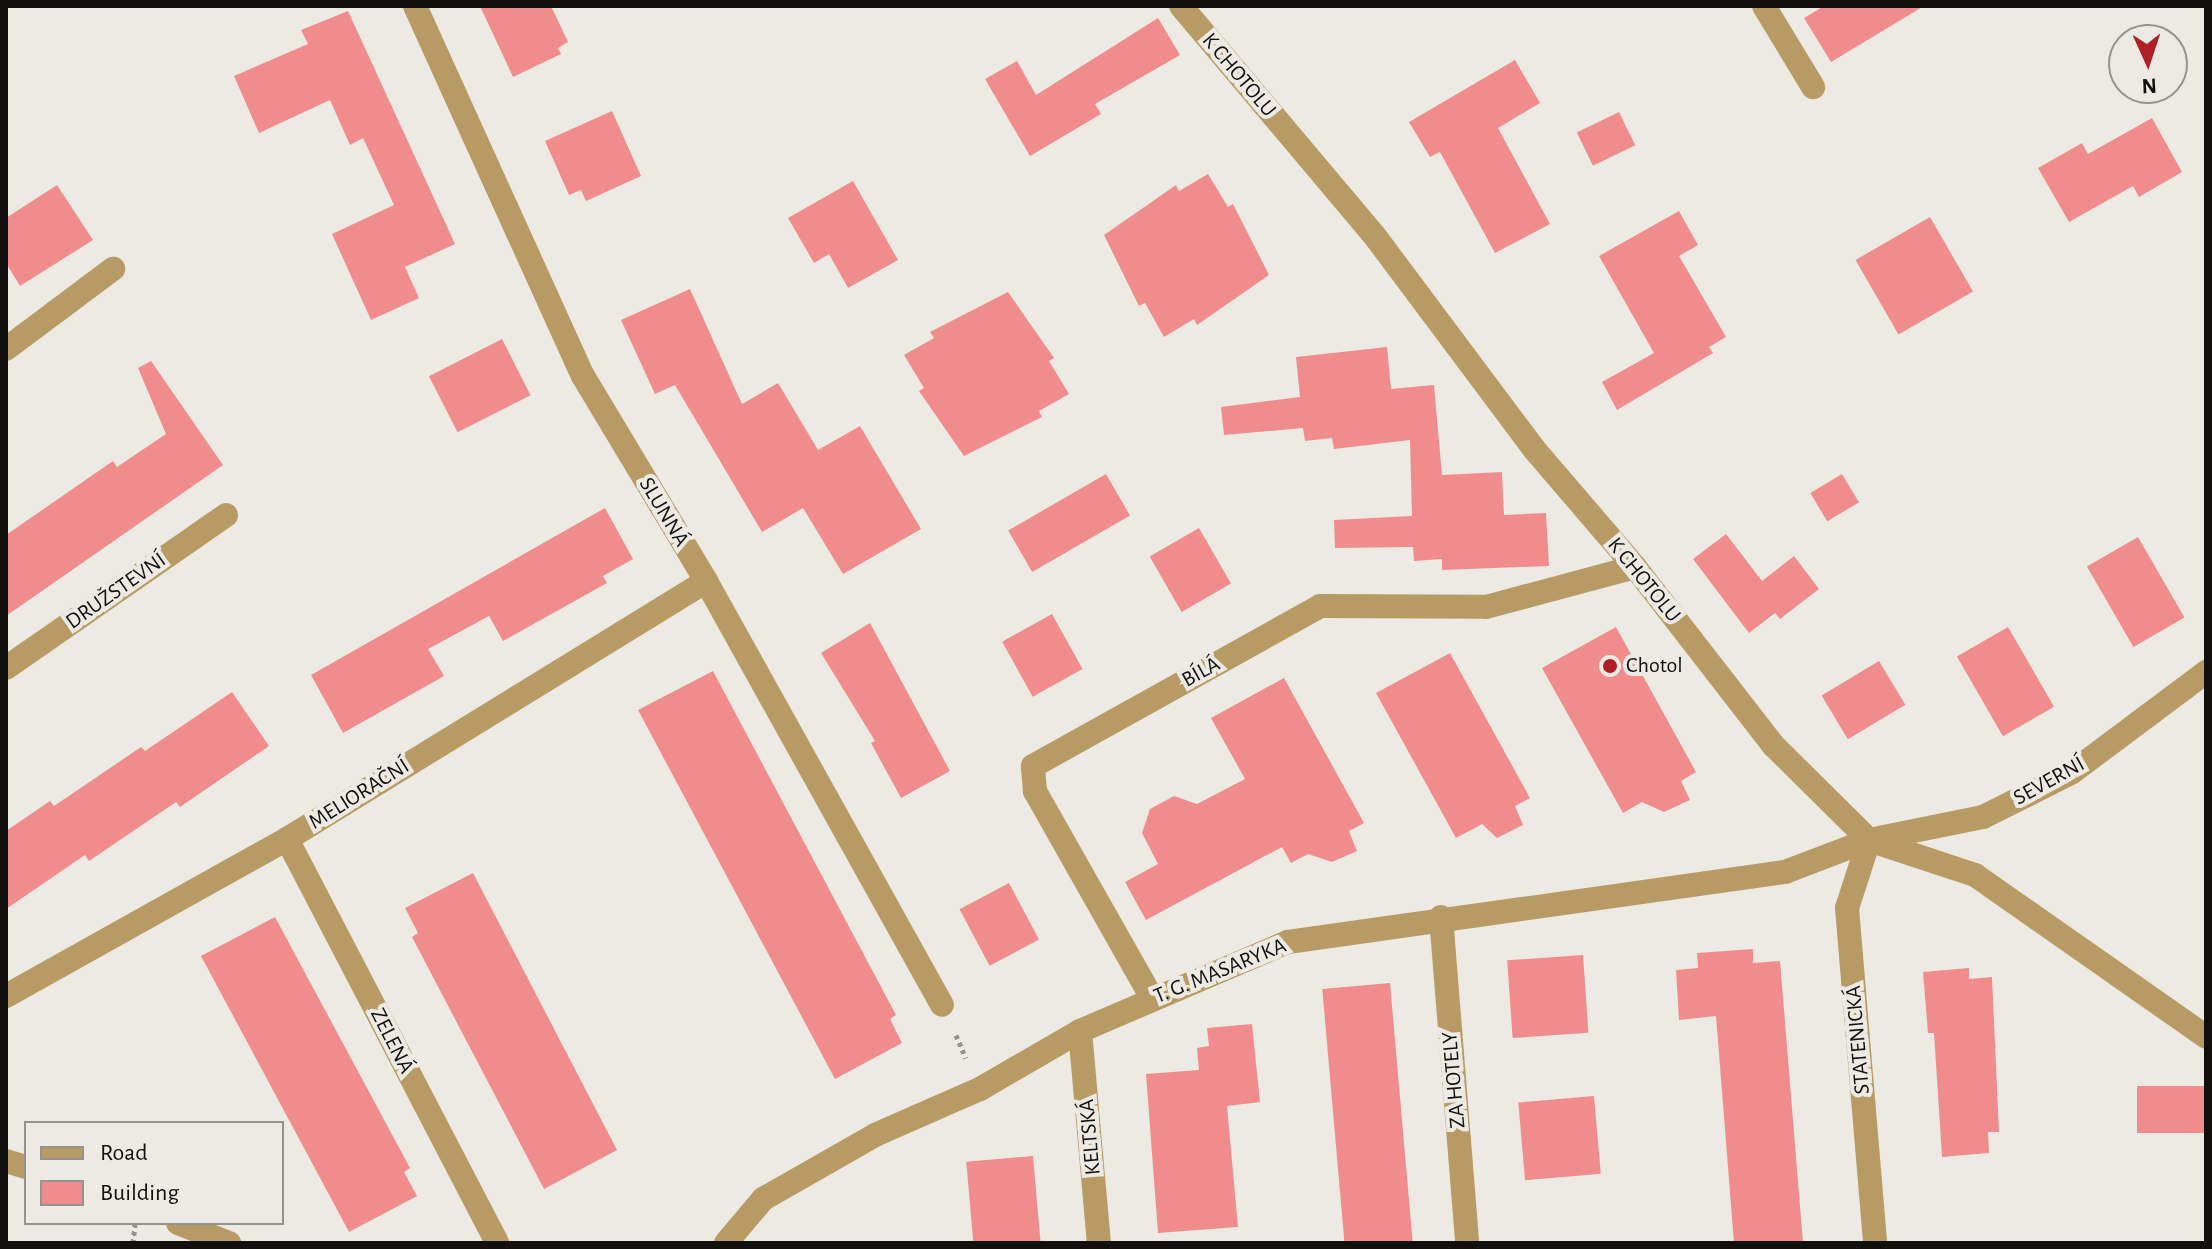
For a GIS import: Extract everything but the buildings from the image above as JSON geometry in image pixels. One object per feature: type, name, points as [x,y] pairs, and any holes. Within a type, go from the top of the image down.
[{"type":"street","name":"SLUNNÁ","points":[[415,6],[583,376],[706,581],[942,1005]]},
{"type":"street","name":"K CHOTOLU","points":[[1181,6],[1377,239],[1534,449],[1635,567],[1774,746],[1869,840],[1975,875],[2206,1037]]},
{"type":"street","points":[[1764,6],[1813,87]]},
{"type":"street","points":[[6,349],[113,269]]},
{"type":"street","name":"DRUŽSTEVNÍ","points":[[6,668],[226,515]]},
{"type":"street","name":"BÍLÁ","points":[[1152,998],[1035,791],[1033,766],[1320,606],[1486,607],[1635,567]]},
{"type":"street","name":"MELIORAČNÍ","points":[[6,996],[287,839],[706,581]]},
{"type":"street","name":"SEVERNÍ","points":[[1869,840],[1996,810],[2071,773],[2206,672]]},
{"type":"street","name":"ZELENÁ","points":[[287,839],[497,1243]]},
{"type":"street","name":"T. G. MASARYKA","points":[[726,1243],[763,1199],[875,1135],[980,1089],[1080,1031],[1288,942],[1441,917],[1785,872],[1869,840]]},
{"type":"street","name":"STATENICKÁ","points":[[1869,840],[1847,908],[1875,1243]]},
{"type":"street","name":"ZA HOTELY","points":[[1441,917],[1467,1243]]},
{"type":"street","name":"KELTSKÁ","points":[[1080,1031],[1099,1243]]},
{"type":"street","points":[[183,1225],[229,1243]]},
{"type":"path","points":[[942,1005],[980,1089]]},
{"type":"place","name":"Chotol","points":[[1610,666]]}]
